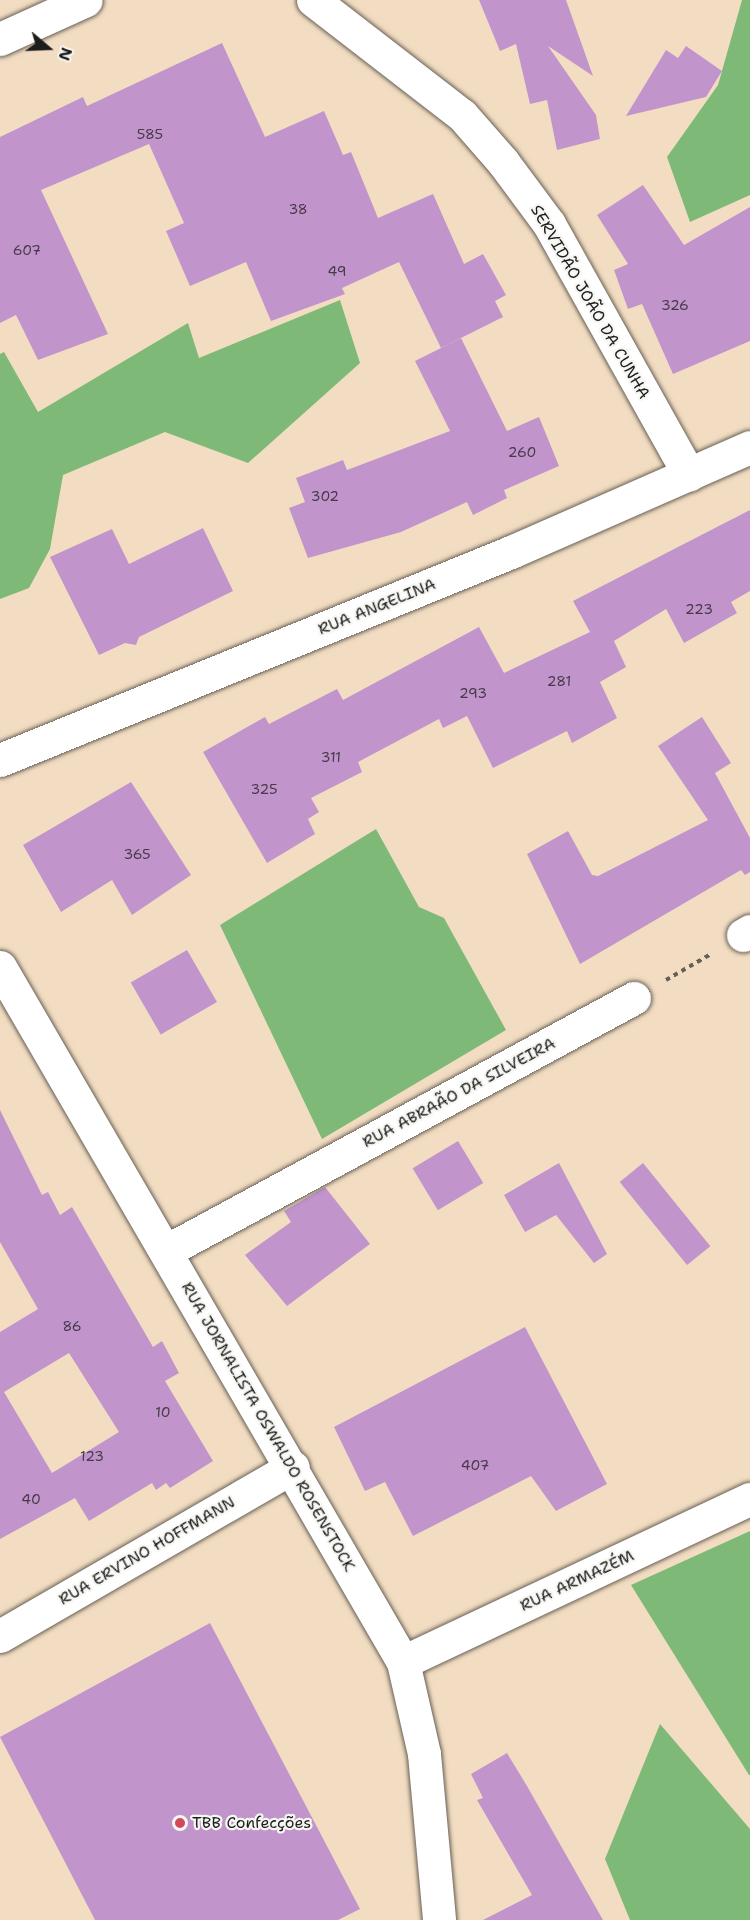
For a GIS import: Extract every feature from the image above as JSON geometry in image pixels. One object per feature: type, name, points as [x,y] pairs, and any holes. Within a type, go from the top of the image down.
[{"type":"street","points":[[0,39],[86,0]]},
{"type":"street","name":"SERVIDÃO JOÃO DA CUNHA","points":[[313,0],[462,115],[503,162],[549,224],[689,475]]},
{"type":"street","name":"RUA ANGELINA","points":[[0,760],[689,475],[750,447]]},
{"type":"street","name":"RUA JORNALISTA OSWALDO ROSENSTOCK","points":[[0,967],[293,1467],[403,1662],[424,1754],[439,1920]]},
{"type":"street","name":"RUA ABRAÃO DA SILVEIRA","points":[[166,1251],[634,998]]},
{"type":"street","name":"RUA ERVINO HOFFMANN","points":[[0,1636],[293,1467]]},
{"type":"street","name":"RUA ARMAZÉM","points":[[403,1662],[750,1499]]},
{"type":"path","points":[[634,998],[747,933]]},
{"type":"green space","points":[[742,0],[750,0],[750,195],[690,222],[667,157],[718,85]]},
{"type":"green space","points":[[340,300],[360,363],[248,463],[165,432],[63,475],[50,549],[29,588],[0,599],[0,354],[4,352],[38,412],[188,323],[199,358]]},
{"type":"green space","points":[[376,829],[419,907],[444,918],[506,1030],[322,1139],[220,925]]},
{"type":"green space","points":[[750,1531],[750,1775],[749,1775],[631,1585]]},
{"type":"green space","points":[[660,1724],[750,1829],[750,1920],[630,1920],[605,1859]]},
{"type":"building","points":[[479,0],[566,0],[593,76],[548,46],[596,115],[600,139],[557,150],[547,100],[530,104],[516,44],[500,51]]},
{"type":"building","points":[[222,43],[265,137],[324,111],[343,155],[351,152],[378,218],[433,194],[464,264],[483,254],[506,295],[495,301],[503,317],[441,348],[399,262],[342,288],[345,294],[271,321],[246,262],[190,286],[166,231],[184,223],[149,144],[41,190],[108,334],[38,360],[16,315],[0,323],[0,137],[83,97],[87,106]]},
{"type":"building","points":[[686,46],[722,71],[706,97],[626,116],[666,50],[678,58]]},
{"type":"building","points":[[643,185],[684,245],[750,207],[750,341],[673,374],[642,304],[628,309],[614,270],[628,264],[597,215]]},
{"type":"building","points":[[461,338],[507,431],[539,417],[559,466],[504,490],[507,498],[473,515],[467,502],[401,532],[308,558],[289,508],[305,502],[296,478],[343,460],[347,470],[450,431],[415,361]]},
{"type":"building","points":[[750,510],[750,591],[731,602],[737,613],[684,643],[666,609],[614,641],[626,667],[600,682],[617,718],[572,743],[567,731],[493,768],[467,716],[443,728],[439,719],[358,762],[362,772],[311,798],[319,812],[308,819],[315,834],[267,863],[203,752],[265,717],[269,724],[337,689],[343,700],[479,627],[504,673],[590,632],[573,601]]},
{"type":"building","points":[[203,528],[233,591],[139,637],[136,645],[125,643],[99,655],[50,557],[112,529],[129,564]]},
{"type":"building","points":[[702,717],[731,763],[715,773],[750,838],[750,872],[745,875],[741,870],[580,964],[527,854],[568,831],[592,875],[598,876],[708,820],[658,746]]},
{"type":"building","points":[[131,782],[191,875],[132,915],[112,880],[61,912],[23,845]]},
{"type":"building","points":[[187,950],[217,1002],[161,1034],[131,982]]},
{"type":"building","points":[[0,1110],[42,1195],[48,1192],[60,1215],[72,1207],[153,1347],[162,1341],[179,1373],[165,1381],[213,1461],[170,1488],[166,1483],[156,1490],[152,1483],[89,1521],[75,1498],[0,1539],[0,1332],[38,1309],[0,1242]],"holes":[[[69,1353],[119,1432],[52,1473],[4,1392]]]},
{"type":"building","points":[[458,1141],[483,1183],[438,1210],[413,1168]]},
{"type":"building","points":[[559,1163],[607,1254],[594,1263],[556,1215],[525,1232],[504,1195]]},
{"type":"building","points":[[643,1163],[710,1246],[687,1265],[620,1182]]},
{"type":"building","points":[[325,1187],[370,1244],[287,1306],[245,1255],[291,1222],[284,1211]]},
{"type":"building","points":[[525,1327],[607,1484],[556,1511],[531,1476],[413,1536],[385,1482],[365,1491],[334,1427]]},
{"type":"building","name":"TBB Confecções","points":[[210,1623],[360,1909],[338,1920],[95,1920],[0,1737]]},
{"type":"building","points":[[507,1753],[603,1920],[483,1920],[532,1895],[477,1800],[483,1798],[471,1774]]},
{"type":"place","name":"TBB Confecções","points":[[180,1823]]}]
